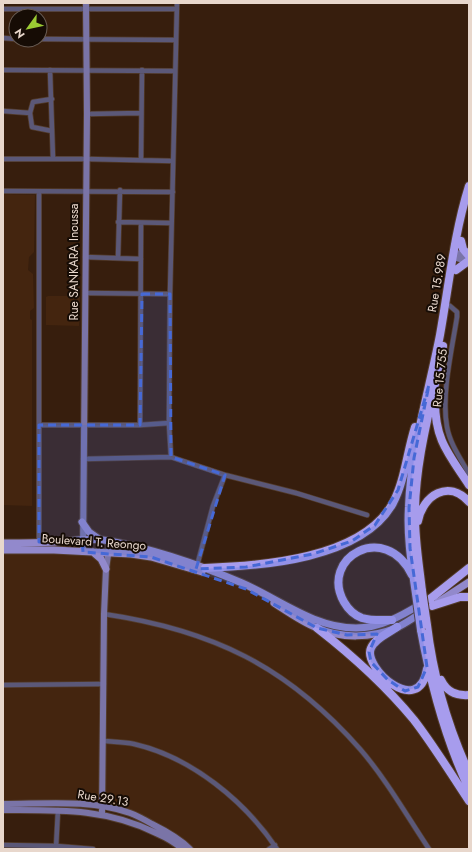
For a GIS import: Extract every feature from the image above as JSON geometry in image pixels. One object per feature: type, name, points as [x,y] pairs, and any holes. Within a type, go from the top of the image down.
[{"type":"highway","name":"Rue 15.989","points":[[432,386],[469,186]]},
{"type":"highway","points":[[414,581],[410,548],[408,508],[414,458],[450,306],[456,270],[456,255],[469,208]]},
{"type":"highway","points":[[456,270],[469,259],[463,249],[461,241]]},
{"type":"highway","points":[[432,386],[435,420],[438,434],[444,448],[469,485]]},
{"type":"highway","points":[[432,386],[418,475],[415,510],[419,592],[430,665],[447,735],[469,789]]},
{"type":"highway","points":[[201,567],[246,567],[313,554],[352,541],[375,525],[393,503],[404,472],[408,450],[432,386]]},
{"type":"highway","points":[[416,542],[419,515],[428,500],[436,494],[448,492],[459,494],[469,502]]},
{"type":"highway","points":[[392,620],[370,620],[363,618],[356,615],[347,607],[339,587],[341,570],[352,555],[373,547],[386,549],[397,555],[405,563],[419,592]]},
{"type":"highway","points":[[431,602],[469,568]]},
{"type":"highway","points":[[431,602],[469,597]]},
{"type":"highway","points":[[397,627],[376,640],[372,646],[370,658],[374,665],[392,683],[405,691],[410,691],[418,687],[425,677],[430,665]]},
{"type":"highway","points":[[317,628],[340,646],[384,686],[415,721],[469,801]]},
{"type":"highway","points":[[430,665],[447,690],[455,694],[469,695]]},
{"type":"highway","points":[[430,665],[453,733],[469,773]]},
{"type":"main road","name":"Rue SANKARA Inoussa","points":[[83,552],[82,522],[87,158],[86,6]]},
{"type":"main road","points":[[456,255],[469,259]]},
{"type":"main road","points":[[82,522],[89,532],[100,539]]},
{"type":"main road","name":"Boulevard T. Reongo","points":[[3,543],[82,539],[100,539],[110,541],[201,567],[271,597],[313,619],[330,625],[357,628],[369,627],[392,620],[431,602]]},
{"type":"main road","points":[[102,814],[104,741],[104,614],[106,569],[110,541]]},
{"type":"main road","name":"Boulevard T. Reongo","points":[[3,550],[93,552],[150,557],[218,578],[267,600],[317,628],[336,634],[369,635],[397,627],[431,602]]},
{"type":"main road","points":[[93,552],[100,559],[106,569]]},
{"type":"main road","points":[[431,602],[469,573]]},
{"type":"main road","points":[[431,602],[469,582]]},
{"type":"main road","name":"Rue 29.13","points":[[3,804],[83,805],[103,807],[137,816],[172,835],[190,849]]},
{"type":"main road","points":[[3,810],[58,810],[102,814],[129,820],[181,848]]},
{"type":"street","points":[[53,3],[53,9]]},
{"type":"street","points":[[137,3],[137,9]]},
{"type":"street","points":[[171,457],[169,423],[170,294],[177,3]]},
{"type":"street","points":[[3,9],[53,9],[86,6],[137,9],[177,9]]},
{"type":"street","points":[[48,39],[176,40]]},
{"type":"street","points":[[3,70],[175,71]]},
{"type":"street","points":[[50,70],[53,159]]},
{"type":"street","points":[[141,160],[142,70]]},
{"type":"street","points":[[52,99],[33,102],[30,113],[32,127],[52,130]]},
{"type":"street","points":[[3,111],[30,113]]},
{"type":"street","points":[[87,114],[142,113]]},
{"type":"street","points":[[3,159],[87,158],[173,161]]},
{"type":"street","points":[[3,190],[39,192],[120,190],[173,192]]},
{"type":"street","points":[[118,258],[120,190]]},
{"type":"street","points":[[39,192],[39,542]]},
{"type":"street","points":[[118,222],[171,223]]},
{"type":"street","points":[[140,425],[142,294],[141,223]]},
{"type":"street","points":[[85,257],[141,259]]},
{"type":"street","points":[[85,293],[170,294]]},
{"type":"street","name":"Rue 15.755","points":[[450,306],[457,312],[457,317],[445,396],[446,421],[454,446],[469,474]]},
{"type":"street","points":[[39,424],[140,425],[169,423]]},
{"type":"street","points":[[83,459],[171,457],[225,475],[296,493],[367,515]]},
{"type":"street","points":[[201,567],[213,506],[225,475]]},
{"type":"street","points":[[104,614],[145,620],[187,632],[242,654],[277,675],[320,708],[361,750],[429,849]]},
{"type":"street","points":[[3,685],[104,684]]},
{"type":"street","points":[[104,741],[134,744],[153,750],[196,770],[230,795],[276,847],[269,849]]},
{"type":"street","points":[[56,848],[58,810]]},
{"type":"street","points":[[3,846],[93,849]]},
{"type":"highlighted area","points":[[142,294],[170,294],[171,457],[225,475],[196,569],[246,567],[313,554],[352,541],[375,525],[398,490],[429,385],[414,458],[409,508],[410,548],[427,667],[418,687],[405,691],[388,680],[371,662],[369,652],[377,634],[347,635],[317,628],[246,589],[151,557],[83,552],[82,539],[39,542],[39,425],[140,425]]},
{"type":"shaded area","points":[[3,194],[35,195],[34,252],[29,257],[28,270],[33,274],[34,308],[30,311],[30,319],[32,320],[32,506],[3,505]]},
{"type":"shaded area","points":[[80,296],[79,326],[46,325],[46,297]]},
{"type":"shaded area","points":[[3,550],[131,554],[196,570],[246,589],[317,628],[415,721],[469,801],[469,849],[190,849],[129,813],[103,807],[3,804]]}]
